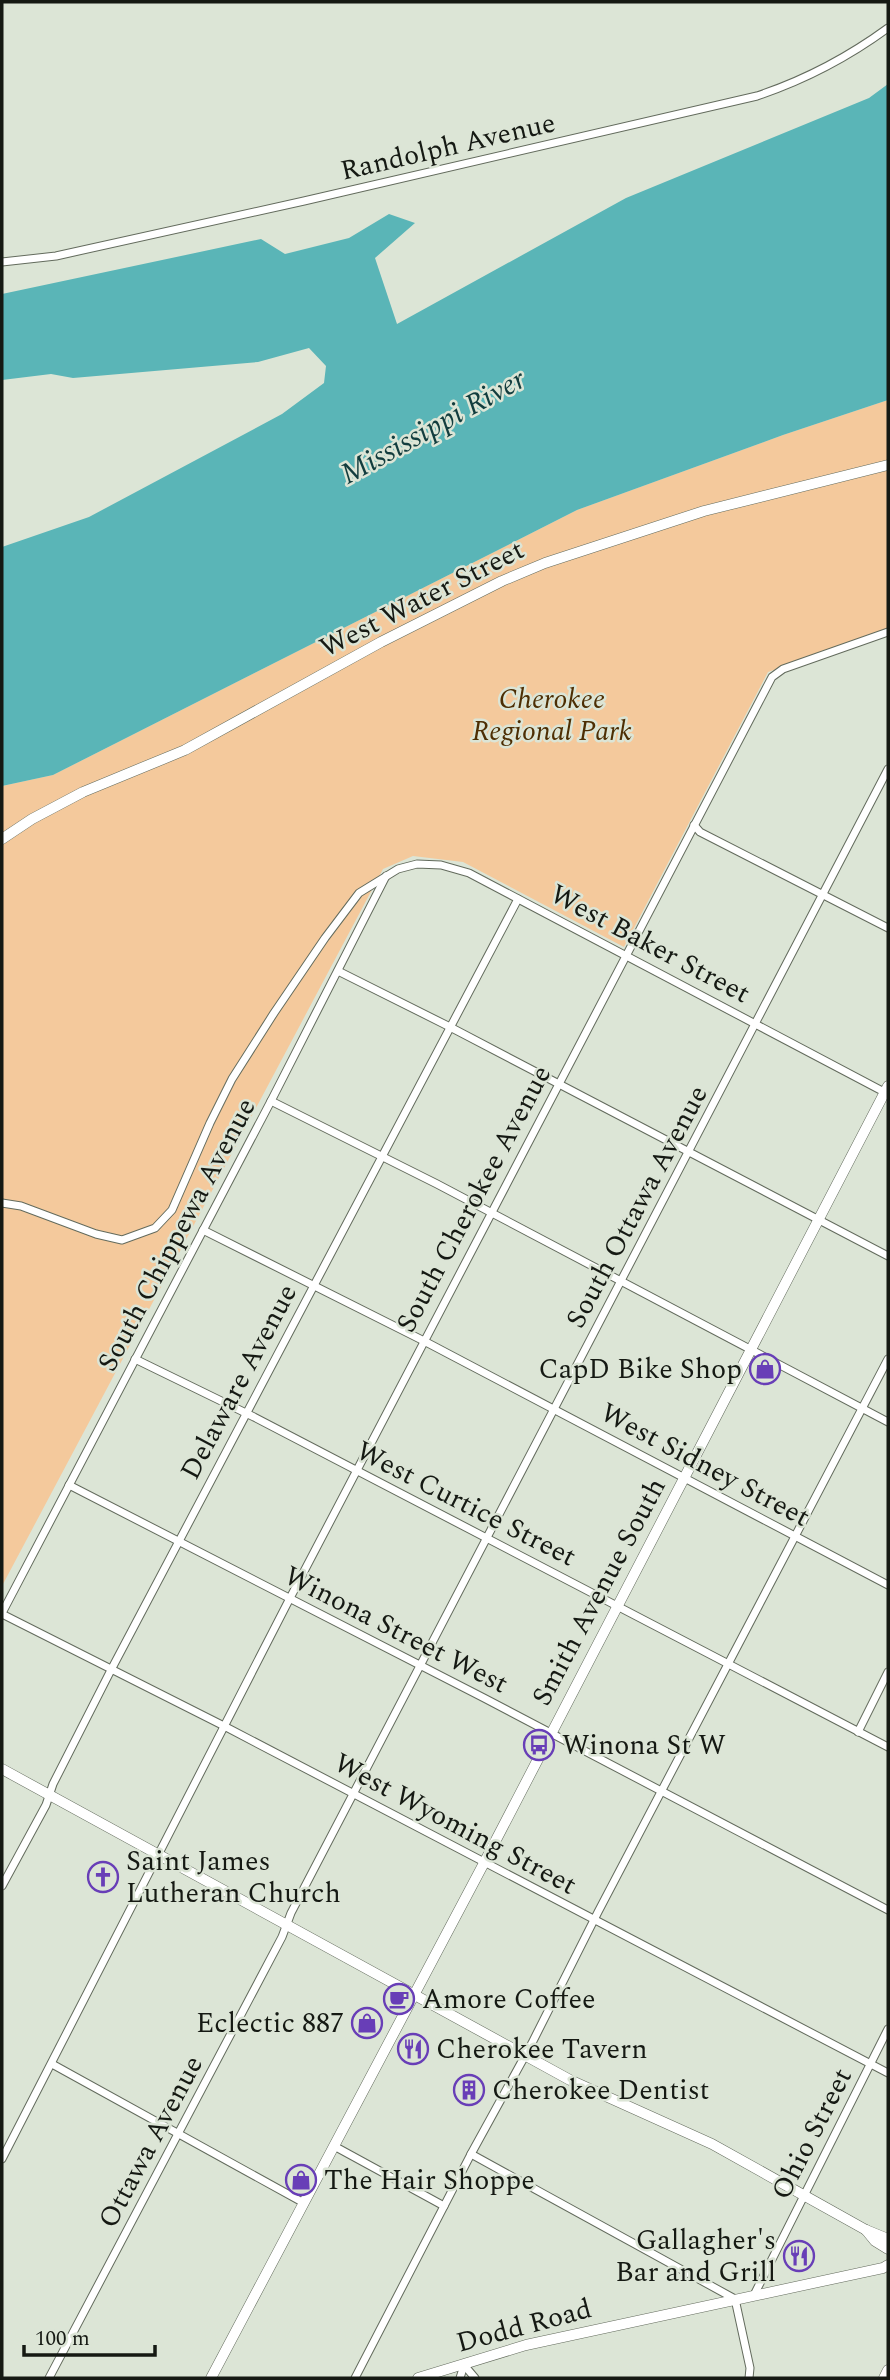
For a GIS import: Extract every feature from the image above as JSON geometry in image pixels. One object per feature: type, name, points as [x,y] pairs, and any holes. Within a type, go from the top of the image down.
[{"type":"street","name":"Randolph Avenue","points":[[2,262],[56,256],[757,96],[828,68],[888,28]]},
{"type":"street","name":"West Water Street","points":[[2,839],[32,819],[83,792],[186,750],[381,642],[513,576],[704,511],[888,465]]},
{"type":"street","name":"South Cherokee Avenue","points":[[2,2159],[289,1600],[772,677],[777,672],[888,632]]},
{"type":"street","name":"South Ottawa Avenue","points":[[287,1924],[888,769]]},
{"type":"street","points":[[694,825],[700,832],[888,928]]},
{"type":"street","name":"West Baker Street","points":[[2,1203],[21,1206],[96,1234],[122,1240],[155,1228],[172,1210],[227,1090],[274,1013],[325,938],[359,893],[398,869],[417,864],[441,865],[469,873],[887,1091]]},
{"type":"street","name":"South Chippewa Avenue","points":[[2,1614],[386,876]]},
{"type":"street","name":"Delaware Avenue","points":[[2,1886],[46,1805],[53,1784],[111,1670],[518,899]]},
{"type":"street","points":[[338,971],[888,1256]]},
{"type":"street","name":"Smith Avenue South","points":[[211,2378],[484,1863],[887,1091]]},
{"type":"street","points":[[271,1101],[382,1155],[888,1422]]},
{"type":"street","name":"West Sidney Street","points":[[203,1230],[314,1284],[888,1584]]},
{"type":"street","name":"West Curtice Street","points":[[135,1359],[246,1413],[888,1747]]},
{"type":"street","points":[[355,2378],[888,1359]]},
{"type":"street","name":"Winona Street West","points":[[69,1485],[888,1910]]},
{"type":"street","name":"West Wyoming Street","points":[[2,1614],[888,2073]]},
{"type":"street","points":[[858,1732],[888,1672]]},
{"type":"street","points":[[2,1769],[525,2056],[598,2094],[712,2144],[866,2230],[888,2239]]},
{"type":"street","name":"Ottawa Avenue","points":[[49,2378],[287,1924]]},
{"type":"street","name":"Ohio Street","points":[[754,2295],[888,2029]]},
{"type":"street","points":[[52,2064],[304,2203]]},
{"type":"street","points":[[334,2146],[443,2206]]},
{"type":"street","points":[[471,2154],[735,2299],[750,2368],[749,2378]]},
{"type":"street","points":[[866,2230],[875,2241],[888,2249]]},
{"type":"street","name":"Dodd Road","points":[[418,2378],[526,2345],[883,2269],[888,2265]]},
{"type":"street","points":[[460,2378],[464,2365]]},
{"type":"street","points":[[464,2365],[475,2378]]},
{"type":"street","points":[[884,2378],[888,2370]]},
{"type":"green space","name":"Cherokee Regional Park","points":[[888,400],[888,631],[768,672],[624,947],[463,862],[413,856],[383,869],[2,1586],[2,786],[53,775],[577,510]]},
{"type":"water","name":"Mississippi River","points":[[888,84],[888,400],[577,510],[53,775],[2,786],[2,547],[89,517],[282,414],[324,383],[326,366],[309,348],[258,362],[73,378],[51,374],[2,380],[2,294],[261,239],[285,254],[349,238],[389,214],[415,223],[375,258],[397,324],[626,198],[869,98]]},
{"type":"place","name":"CapD Bike Shop","points":[[765,1369]]},
{"type":"place","name":"Winona St W","points":[[539,1745]]},
{"type":"place","name":"Saint James Lutheran Church","points":[[103,1877]]},
{"type":"place","name":"Amore Coffee","points":[[399,1999]]},
{"type":"place","name":"Eclectic 887","points":[[367,2023]]},
{"type":"place","name":"Cherokee Tavern","points":[[413,2049]]},
{"type":"place","name":"Cherokee Dentist","points":[[469,2090]]},
{"type":"place","name":"The Hair Shoppe","points":[[301,2180]]},
{"type":"place","name":"Gallagher's Bar and Grill","points":[[799,2256]]}]
